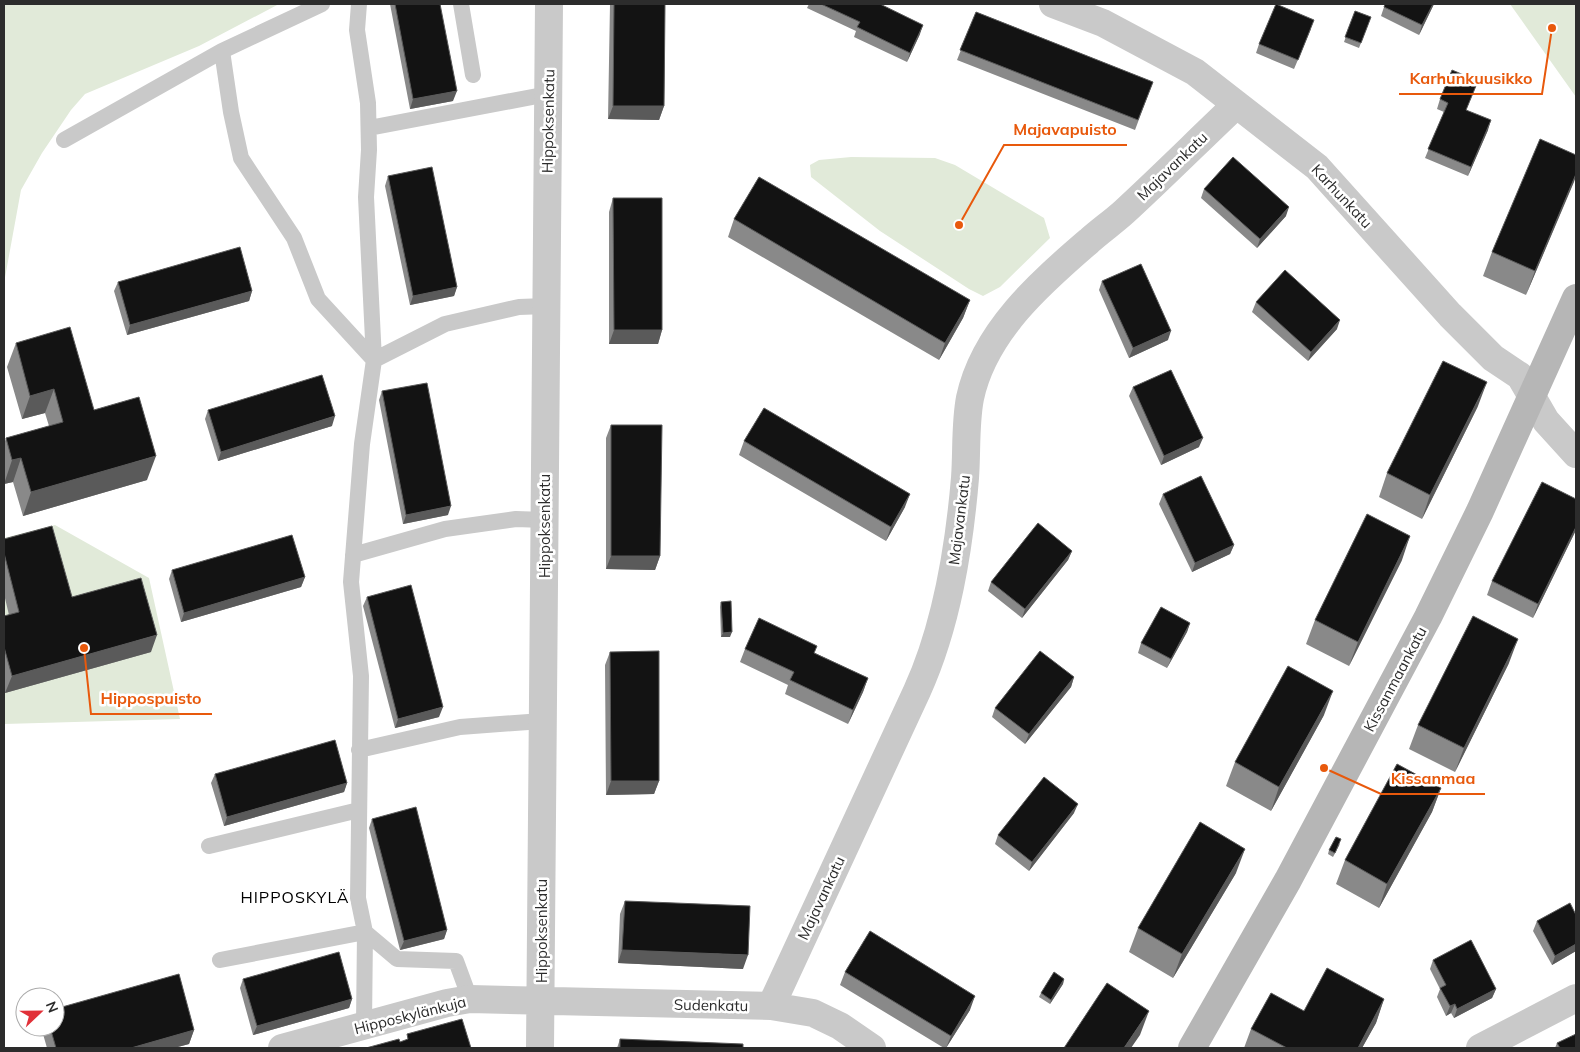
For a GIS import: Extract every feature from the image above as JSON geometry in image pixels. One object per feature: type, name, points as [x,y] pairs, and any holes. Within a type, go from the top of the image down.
[{"type":"street","name":"Hippoksenkatu","points":[[540,1048],[549,4]]},
{"type":"street","name":"Karhunkatu","points":[[1053,4],[1103,23],[1194,72],[1317,167],[1450,315],[1493,358],[1520,376],[1546,421],[1576,454]]},
{"type":"street","name":"Majavankatu","points":[[771,1006],[917,691],[932,650],[946,605],[958,544],[970,398],[983,361],[1000,332],[1024,301],[1088,241],[1122,214],[1236,105]]},
{"type":"street","name":"Kissanmaankatu","points":[[1192,1048],[1288,880],[1428,617],[1480,511],[1576,298]]},
{"type":"street","points":[[1480,1048],[1576,998]]},
{"type":"street","name":"Hipposkylänkuja","points":[[282,1048],[447,1003],[470,1000],[540,1001]]},
{"type":"street","name":"Sudenkatu","points":[[540,1001],[771,1006],[813,1013],[840,1026],[872,1048]]},
{"type":"lane","points":[[64,140],[222,51],[322,4]]},
{"type":"lane","points":[[359,4],[357,30],[368,103],[369,150],[366,197],[374,360],[362,444],[351,582],[361,676],[358,898],[364,932],[364,1025]]},
{"type":"lane","points":[[461,4],[473,75]]},
{"type":"lane","points":[[222,51],[231,112],[241,158],[294,238],[318,299],[374,360]]},
{"type":"lane","points":[[369,128],[548,94]]},
{"type":"lane","points":[[374,360],[445,324],[519,307],[546,306]]},
{"type":"lane","points":[[354,555],[445,529],[516,519],[544,520]]},
{"type":"lane","points":[[359,750],[460,728],[542,721]]},
{"type":"lane","points":[[209,846],[359,810]]},
{"type":"lane","points":[[220,960],[364,932]]},
{"type":"lane","points":[[364,932],[397,959],[456,962],[470,1000]]},
{"type":"green space","points":[[4,4],[279,4],[199,46],[85,94],[71,110],[42,153],[21,190],[4,283]]},
{"type":"green space","points":[[1510,4],[1576,4],[1576,97]]},
{"type":"green space","points":[[851,157],[935,158],[955,165],[1044,218],[1050,238],[1000,287],[983,296],[969,289],[880,231],[811,177],[810,165],[819,160]]},
{"type":"green space","points":[[55,525],[149,578],[180,719],[4,724],[4,538]]},
{"type":"building","points":[[395,4],[440,4],[457,91],[413,99]]},
{"type":"building","points":[[614,4],[665,4],[664,106],[613,106]]},
{"type":"building","points":[[821,4],[880,4],[923,25],[910,53],[857,27],[860,22]]},
{"type":"building","points":[[1276,4],[1314,20],[1298,60],[1259,44]]},
{"type":"building","points":[[1385,4],[1433,4],[1422,25],[1384,7]]},
{"type":"building","points":[[1355,11],[1371,17],[1361,43],[1345,37]]},
{"type":"building","points":[[976,12],[1153,82],[1138,120],[960,50]]},
{"type":"building","points":[[1452,70],[1478,81],[1466,110],[1491,120],[1471,167],[1428,149],[1448,103],[1440,99]]},
{"type":"building","points":[[1540,139],[1576,155],[1576,174],[1535,271],[1492,252]]},
{"type":"building","points":[[1233,157],[1289,207],[1260,239],[1204,189]]},
{"type":"building","points":[[432,167],[457,287],[413,296],[388,176]]},
{"type":"building","points":[[759,177],[970,300],[945,343],[734,219]]},
{"type":"building","points":[[613,198],[662,198],[662,330],[614,330]]},
{"type":"building","points":[[240,247],[252,291],[130,325],[118,282]]},
{"type":"building","points":[[1141,264],[1171,331],[1133,348],[1102,281]]},
{"type":"building","points":[[1285,270],[1340,320],[1311,352],[1256,302]]},
{"type":"building","points":[[70,327],[94,410],[139,397],[156,456],[31,492],[21,458],[12,460],[6,438],[63,422],[54,389],[30,396],[16,343]]},
{"type":"building","points":[[1443,361],[1487,382],[1430,495],[1387,473]]},
{"type":"building","points":[[1171,370],[1203,438],[1164,456],[1133,387]]},
{"type":"building","points":[[322,375],[335,416],[221,452],[208,410]]},
{"type":"building","points":[[427,383],[451,506],[406,515],[382,391]]},
{"type":"building","points":[[764,408],[910,494],[891,527],[744,441]]},
{"type":"building","points":[[611,425],[662,425],[660,556],[611,556]]},
{"type":"building","points":[[1201,476],[1234,545],[1195,563],[1163,494]]},
{"type":"building","points":[[1542,482],[1576,499],[1576,527],[1538,604],[1492,581]]},
{"type":"building","points":[[1367,514],[1410,536],[1358,642],[1315,620]]},
{"type":"building","points":[[1038,523],[1072,551],[1025,609],[991,582]]},
{"type":"building","points":[[52,526],[72,597],[141,578],[157,635],[12,676],[4,647],[4,616],[19,612],[4,553],[4,539]]},
{"type":"building","points":[[292,535],[305,577],[184,613],[172,570]]},
{"type":"building","points":[[411,585],[443,707],[398,719],[367,597]]},
{"type":"building","points":[[731,601],[732,632],[723,633],[721,602]]},
{"type":"building","points":[[1161,607],[1190,623],[1171,659],[1141,643]]},
{"type":"building","points":[[1473,616],[1518,639],[1464,748],[1418,725]]},
{"type":"building","points":[[759,618],[817,646],[814,653],[868,678],[853,710],[790,680],[794,672],[745,649]]},
{"type":"building","points":[[659,651],[659,781],[611,781],[610,652]]},
{"type":"building","points":[[1040,651],[1074,677],[1029,734],[995,708]]},
{"type":"building","points":[[1288,666],[1333,691],[1279,787],[1235,762]]},
{"type":"building","points":[[335,740],[347,783],[227,817],[215,774]]},
{"type":"building","points":[[1397,764],[1441,788],[1387,884],[1345,860]]},
{"type":"building","points":[[1044,777],[1078,804],[1032,862],[998,835]]},
{"type":"building","points":[[416,807],[447,930],[404,941],[372,819]]},
{"type":"building","points":[[1200,822],[1245,849],[1182,954],[1138,928]]},
{"type":"building","points":[[1336,837],[1341,839],[1335,853],[1329,850]]},
{"type":"building","points":[[625,901],[750,906],[748,955],[622,950]]},
{"type":"building","points":[[1570,903],[1576,915],[1576,944],[1555,956],[1537,921]]},
{"type":"building","points":[[870,931],[975,996],[951,1036],[845,972]]},
{"type":"building","points":[[1471,940],[1496,989],[1457,1009],[1455,1004],[1450,1006],[1440,988],[1446,985],[1433,960]]},
{"type":"building","points":[[339,952],[352,999],[257,1026],[243,979]]},
{"type":"building","points":[[1327,968],[1384,999],[1358,1048],[1287,1048],[1251,1029],[1271,993],[1304,1011]]},
{"type":"building","points":[[1054,972],[1064,979],[1051,1000],[1041,993]]},
{"type":"building","points":[[179,974],[194,1030],[131,1048],[56,1048],[53,1037],[65,1037],[65,1006]]},
{"type":"building","points":[[1107,983],[1149,1011],[1124,1048],[1064,1048]]},
{"type":"building","points":[[462,1019],[471,1048],[366,1048],[399,1039],[400,1042],[408,1039],[407,1034]]},
{"type":"building","points":[[1576,1034],[1576,1048],[1560,1048],[1557,1043]]},
{"type":"building","points":[[620,1039],[743,1044],[743,1048],[620,1048]]},
{"type":"place","name":"Karhunkuusikko","points":[[1552,28]]},
{"type":"place","name":"Majavapuisto","points":[[959,225]]},
{"type":"place","name":"Hippospuisto","points":[[84,648]]},
{"type":"place","name":"Kissanmaa","points":[[1324,768]]},
{"type":"district","name":"HIPPOSKYLÄ","points":[[295,897]]}]
